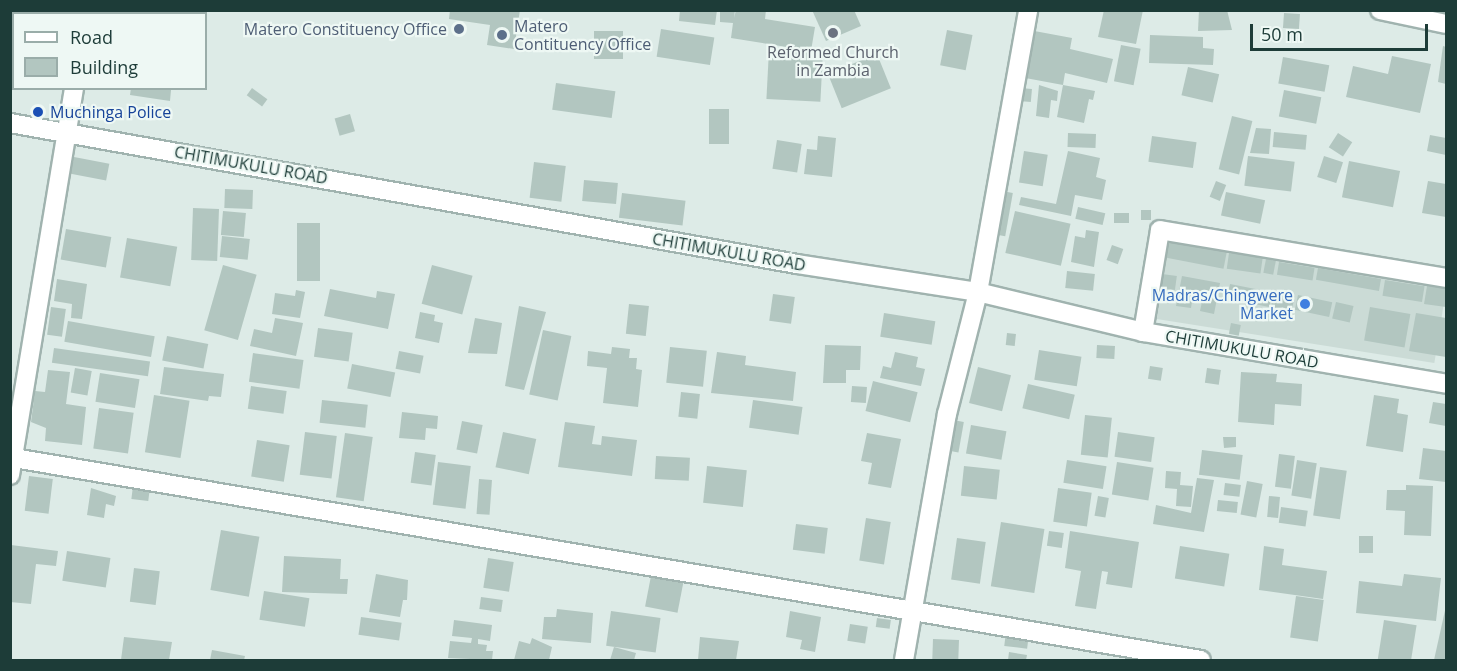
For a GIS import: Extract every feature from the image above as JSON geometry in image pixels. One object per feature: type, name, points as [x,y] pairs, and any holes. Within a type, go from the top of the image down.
[{"type":"street","points":[[904,660],[947,414],[978,292],[1028,10]]},
{"type":"street","points":[[1380,10],[1446,24]]},
{"type":"street","points":[[74,90],[12,466],[913,609],[1201,660]]},
{"type":"street","name":"CHITIMUKULU ROAD","points":[[10,123],[797,264],[978,292],[1143,332],[1446,384]]},
{"type":"street","points":[[1143,332],[1160,230],[1446,278]]},
{"type":"shaded area","name":"Madras/Chingwere Market","points":[[1169,242],[1446,286],[1434,363],[1157,319]]},
{"type":"building","name":"Matero Contituency Office","points":[[450,10],[520,10],[514,49],[487,45],[490,25],[449,19]]},
{"type":"building","points":[[680,10],[717,10],[715,25],[679,21]]},
{"type":"building","points":[[720,10],[735,10],[734,18],[736,10],[766,10],[765,19],[815,27],[811,51],[731,38],[733,23],[720,22]]},
{"type":"building","name":"Reformed Church in Zambia","points":[[812,10],[854,10],[861,26],[826,41]]},
{"type":"building","points":[[1104,10],[1143,10],[1136,44],[1098,37]]},
{"type":"building","points":[[1199,10],[1227,10],[1232,30],[1198,31]]},
{"type":"building","points":[[1284,13],[1300,14],[1299,29],[1283,28]]},
{"type":"building","points":[[661,29],[714,37],[710,65],[657,57]]},
{"type":"building","points":[[947,30],[973,35],[966,70],[940,65]]},
{"type":"building","points":[[1029,30],[1072,38],[1070,49],[1113,59],[1107,83],[1065,73],[1063,85],[1020,77]]},
{"type":"building","points":[[594,31],[623,31],[623,59],[594,59]]},
{"type":"building","points":[[1150,35],[1203,37],[1203,48],[1214,49],[1213,65],[1149,63]]},
{"type":"building","points":[[1121,45],[1141,49],[1134,85],[1114,81]]},
{"type":"building","points":[[1443,46],[1446,47],[1446,84],[1438,82]]},
{"type":"building","points":[[769,50],[823,53],[820,102],[766,99]]},
{"type":"building","points":[[877,54],[891,88],[842,108],[828,74]]},
{"type":"building","points":[[1392,56],[1431,64],[1420,113],[1346,97],[1353,66],[1388,74]]},
{"type":"building","points":[[1283,57],[1329,65],[1325,92],[1278,84]]},
{"type":"building","points":[[1188,67],[1219,74],[1213,102],[1181,95]]},
{"type":"building","points":[[556,83],[615,91],[612,118],[552,110]]},
{"type":"building","points":[[1039,85],[1058,91],[1057,101],[1051,100],[1049,118],[1036,116]]},
{"type":"building","points":[[1063,85],[1095,91],[1093,100],[1089,99],[1084,123],[1057,117]]},
{"type":"building","points":[[252,88],[267,99],[262,106],[247,95]]},
{"type":"building","points":[[1020,88],[1032,89],[1031,102],[1019,101]]},
{"type":"building","points":[[131,90],[171,90],[170,101],[130,95]]},
{"type":"building","points":[[1284,90],[1321,97],[1316,124],[1279,117]]},
{"type":"building","points":[[709,109],[729,109],[729,144],[709,144]]},
{"type":"building","points":[[350,114],[355,131],[340,136],[335,118]]},
{"type":"building","points":[[1232,116],[1252,121],[1239,174],[1219,169]]},
{"type":"building","points":[[1256,128],[1271,129],[1269,154],[1250,153]]},
{"type":"building","points":[[1274,132],[1307,135],[1306,150],[1273,147]]},
{"type":"building","points":[[1068,133],[1096,134],[1095,148],[1068,147]]},
{"type":"building","points":[[1338,133],[1352,142],[1343,157],[1329,147]]},
{"type":"building","points":[[1430,135],[1446,138],[1446,155],[1427,151]]},
{"type":"building","points":[[818,136],[836,138],[832,177],[804,174],[807,149],[817,150]]},
{"type":"building","points":[[1152,136],[1197,142],[1193,168],[1148,162]]},
{"type":"building","points":[[777,140],[802,144],[797,173],[772,169]]},
{"type":"building","points":[[1024,151],[1048,155],[1043,186],[1019,183]]},
{"type":"building","points":[[1068,151],[1100,158],[1096,177],[1106,180],[1102,200],[1075,195],[1071,216],[1019,205],[1021,197],[1056,204]]},
{"type":"building","points":[[1248,156],[1295,162],[1291,192],[1244,186]]},
{"type":"building","points":[[1324,156],[1343,162],[1336,183],[1317,177]]},
{"type":"building","points":[[74,157],[109,164],[106,181],[71,174]]},
{"type":"building","points":[[1349,161],[1400,171],[1393,207],[1342,197]]},
{"type":"building","points":[[534,162],[566,166],[561,202],[530,198]]},
{"type":"building","points":[[584,180],[618,183],[616,204],[582,201]]},
{"type":"building","points":[[1216,181],[1226,185],[1220,201],[1210,197]]},
{"type":"building","points":[[1428,181],[1446,184],[1446,217],[1422,213]]},
{"type":"building","points":[[225,189],[253,190],[252,209],[224,208]]},
{"type":"building","points":[[1002,191],[1013,193],[1005,236],[994,234]]},
{"type":"building","points":[[1226,192],[1265,200],[1260,224],[1221,215]]},
{"type":"building","points":[[622,193],[686,201],[682,226],[619,218]]},
{"type":"building","points":[[1078,207],[1105,213],[1103,225],[1075,219]]},
{"type":"building","points":[[193,208],[219,209],[217,261],[191,260]]},
{"type":"building","points":[[1141,210],[1151,210],[1151,220],[1141,220]]},
{"type":"building","points":[[223,211],[246,213],[244,237],[221,235]]},
{"type":"building","points":[[1015,211],[1071,224],[1061,266],[1005,253]]},
{"type":"building","points":[[1114,213],[1129,213],[1129,223],[1114,223]]},
{"type":"building","points":[[297,223],[320,223],[320,281],[297,281]]},
{"type":"building","points":[[66,229],[111,237],[106,268],[61,260]]},
{"type":"building","points":[[1086,230],[1099,232],[1094,267],[1071,262],[1075,236],[1085,238]]},
{"type":"building","points":[[222,236],[250,239],[248,260],[220,257]]},
{"type":"building","points":[[127,238],[177,247],[170,286],[120,277]]},
{"type":"building","points":[[1170,240],[1227,251],[1223,269],[1167,258]]},
{"type":"building","points":[[1112,245],[1123,249],[1118,264],[1107,260]]},
{"type":"building","points":[[1229,253],[1263,258],[1260,274],[1227,269]]},
{"type":"building","points":[[1266,259],[1276,261],[1273,275],[1263,273]]},
{"type":"building","points":[[1279,262],[1315,268],[1313,280],[1277,275]]},
{"type":"building","points":[[223,265],[257,275],[238,340],[204,330]]},
{"type":"building","points":[[432,265],[473,276],[462,315],[422,304]]},
{"type":"building","points":[[1318,268],[1381,279],[1379,291],[1316,280]]},
{"type":"building","points":[[1067,271],[1095,274],[1093,291],[1065,288]]},
{"type":"building","points":[[1162,274],[1177,276],[1175,290],[1160,288]]},
{"type":"building","points":[[1182,276],[1220,283],[1214,314],[1200,311],[1203,297],[1193,295],[1191,308],[1176,306]]},
{"type":"building","points":[[57,279],[87,284],[82,319],[71,318],[72,304],[54,301]]},
{"type":"building","points":[[1385,280],[1425,286],[1422,302],[1382,296]]},
{"type":"building","points":[[1230,284],[1272,292],[1269,307],[1227,299]]},
{"type":"building","points":[[1427,286],[1446,289],[1446,307],[1424,304]]},
{"type":"building","points":[[330,289],[376,298],[377,291],[395,294],[388,329],[324,316]]},
{"type":"building","points":[[296,290],[305,292],[300,318],[272,314],[275,293],[295,296]]},
{"type":"building","points":[[1274,292],[1295,296],[1292,312],[1271,308]]},
{"type":"building","points":[[773,294],[795,297],[791,324],[769,321]]},
{"type":"building","points":[[1298,295],[1332,302],[1329,317],[1295,310]]},
{"type":"building","points":[[1336,302],[1354,306],[1350,323],[1332,319]]},
{"type":"building","points":[[629,304],[649,306],[646,336],[626,334]]},
{"type":"building","points":[[519,306],[546,312],[524,390],[505,386]]},
{"type":"building","points":[[51,307],[66,309],[62,337],[47,335]]},
{"type":"building","points":[[1370,307],[1410,314],[1404,348],[1364,340]]},
{"type":"building","points":[[420,312],[435,315],[434,321],[443,323],[439,343],[415,338]]},
{"type":"building","points":[[884,313],[935,321],[932,345],[880,337]]},
{"type":"building","points":[[1416,313],[1446,318],[1446,357],[1409,351]]},
{"type":"building","points":[[275,318],[303,323],[296,356],[250,346],[254,329],[272,333]]},
{"type":"building","points":[[475,318],[502,323],[497,354],[468,353]]},
{"type":"building","points":[[68,321],[155,336],[151,357],[64,342]]},
{"type":"building","points":[[1231,323],[1241,325],[1239,336],[1229,334]]},
{"type":"building","points":[[318,328],[353,333],[349,362],[314,357]]},
{"type":"building","points":[[543,330],[571,336],[558,401],[529,395]]},
{"type":"building","points":[[1007,333],[1016,334],[1015,346],[1006,345]]},
{"type":"building","points":[[167,336],[208,344],[203,369],[162,361]]},
{"type":"building","points":[[825,345],[861,346],[860,370],[846,370],[846,383],[823,383]]},
{"type":"building","points":[[1097,345],[1115,346],[1114,359],[1096,358]]},
{"type":"building","points":[[612,347],[630,349],[629,358],[637,358],[636,369],[642,370],[638,407],[603,403],[607,368],[587,366],[588,351],[611,354]]},
{"type":"building","points":[[670,347],[707,351],[703,387],[666,383]]},
{"type":"building","points":[[54,348],[150,361],[148,376],[52,363]]},
{"type":"building","points":[[1039,350],[1081,357],[1077,386],[1034,380]]},
{"type":"building","points":[[399,351],[424,356],[420,373],[396,369]]},
{"type":"building","points":[[717,352],[746,356],[745,365],[796,372],[793,401],[711,393]]},
{"type":"building","points":[[895,352],[918,357],[916,367],[925,369],[921,386],[880,378],[883,366],[891,368]]},
{"type":"building","points":[[253,353],[304,360],[299,389],[249,382]]},
{"type":"building","points":[[352,364],[395,372],[390,397],[347,389]]},
{"type":"building","points":[[1150,366],[1163,368],[1161,381],[1148,379]]},
{"type":"building","points":[[164,367],[224,374],[221,397],[209,396],[208,401],[160,394]]},
{"type":"building","points":[[978,367],[1011,375],[1002,411],[969,403]]},
{"type":"building","points":[[75,368],[92,371],[87,396],[71,393]]},
{"type":"building","points":[[1207,368],[1221,370],[1219,385],[1205,383]]},
{"type":"building","points":[[48,370],[70,372],[66,404],[86,407],[82,445],[45,441],[46,428],[31,422],[35,391],[45,392]]},
{"type":"building","points":[[1241,372],[1277,374],[1276,382],[1302,384],[1301,406],[1275,404],[1274,425],[1238,422]]},
{"type":"building","points":[[100,373],[140,379],[135,408],[95,402]]},
{"type":"building","points":[[873,381],[918,392],[910,422],[866,411]]},
{"type":"building","points":[[1028,384],[1075,395],[1069,419],[1022,408]]},
{"type":"building","points":[[251,386],[287,391],[283,414],[248,409]]},
{"type":"building","points":[[852,386],[867,387],[866,403],[851,402]]},
{"type":"building","points":[[681,392],[700,394],[697,419],[678,417]]},
{"type":"building","points":[[154,395],[190,401],[180,458],[145,452]]},
{"type":"building","points":[[1374,395],[1399,399],[1397,413],[1408,415],[1403,452],[1366,446]]},
{"type":"building","points":[[322,400],[368,405],[365,428],[320,423]]},
{"type":"building","points":[[753,400],[803,407],[799,435],[749,428]]},
{"type":"building","points":[[1433,402],[1446,404],[1446,426],[1429,423]]},
{"type":"building","points":[[99,408],[134,413],[128,453],[93,449]]},
{"type":"building","points":[[402,412],[438,416],[437,429],[426,428],[425,440],[399,438]]},
{"type":"building","points":[[1085,415],[1112,418],[1108,458],[1081,455]]},
{"type":"building","points":[[953,420],[964,422],[958,452],[948,451]]},
{"type":"building","points":[[462,421],[483,425],[477,453],[456,449]]},
{"type":"building","points":[[565,422],[595,426],[592,444],[601,445],[602,436],[637,440],[632,476],[558,467]]},
{"type":"building","points":[[971,425],[1006,431],[1001,460],[966,454]]},
{"type":"building","points":[[305,432],[337,436],[332,479],[300,475]]},
{"type":"building","points":[[503,432],[536,439],[529,474],[496,467]]},
{"type":"building","points":[[1118,432],[1155,437],[1151,462],[1115,457]]},
{"type":"building","points":[[345,433],[373,437],[364,501],[336,497]]},
{"type":"building","points":[[867,433],[901,439],[891,488],[868,484],[872,463],[861,461]]},
{"type":"building","points":[[1223,437],[1236,437],[1236,447],[1224,448]]},
{"type":"building","points":[[257,440],[290,445],[284,482],[251,477]]},
{"type":"building","points":[[1423,448],[1446,451],[1446,482],[1419,479]]},
{"type":"building","points":[[1202,450],[1243,455],[1240,480],[1199,475]]},
{"type":"building","points":[[415,452],[436,455],[431,486],[411,483]]},
{"type":"building","points":[[1279,454],[1295,456],[1291,489],[1275,487]]},
{"type":"building","points":[[656,456],[690,458],[689,481],[655,479]]},
{"type":"building","points":[[1067,460],[1107,466],[1103,489],[1063,483]]},
{"type":"building","points":[[1297,460],[1317,463],[1311,499],[1291,496]]},
{"type":"building","points":[[438,462],[471,466],[466,509],[433,505]]},
{"type":"building","points":[[1117,462],[1154,468],[1148,500],[1112,495]]},
{"type":"building","points":[[707,466],[747,470],[743,507],[703,503]]},
{"type":"building","points":[[964,466],[1000,470],[997,500],[961,496]]},
{"type":"building","points":[[1320,467],[1347,471],[1340,519],[1313,516]]},
{"type":"building","points":[[1166,471],[1181,472],[1180,485],[1193,486],[1191,507],[1176,506],[1177,489],[1165,488]]},
{"type":"building","points":[[29,476],[53,479],[49,514],[25,511]]},
{"type":"building","points":[[1197,478],[1214,480],[1204,532],[1153,524],[1156,505],[1191,513]]},
{"type":"building","points":[[479,479],[492,480],[490,515],[477,514]]},
{"type":"building","points":[[1247,481],[1263,484],[1256,517],[1241,514]]},
{"type":"building","points":[[1225,483],[1241,485],[1239,497],[1224,495]]},
{"type":"building","points":[[1406,485],[1433,486],[1431,536],[1404,535],[1405,511],[1386,510],[1387,490],[1406,490]]},
{"type":"building","points":[[133,486],[150,488],[148,501],[131,499]]},
{"type":"building","points":[[91,488],[116,496],[114,506],[106,504],[104,518],[87,515]]},
{"type":"building","points":[[1058,488],[1092,493],[1087,526],[1053,522]]},
{"type":"building","points":[[1098,496],[1109,498],[1105,518],[1095,516]]},
{"type":"building","points":[[1269,496],[1280,497],[1278,518],[1267,517]]},
{"type":"building","points":[[1218,500],[1238,502],[1237,513],[1217,511]]},
{"type":"building","points":[[1281,507],[1308,511],[1306,527],[1279,523]]},
{"type":"building","points":[[866,518],[891,522],[884,564],[859,560]]},
{"type":"building","points":[[1001,522],[1044,529],[1034,593],[991,586]]},
{"type":"building","points":[[796,524],[828,528],[825,554],[793,550]]},
{"type":"building","points":[[221,530],[259,537],[249,597],[210,590]]},
{"type":"building","points":[[1049,531],[1064,533],[1062,548],[1047,546]]},
{"type":"building","points":[[1070,531],[1139,542],[1132,588],[1106,584],[1108,572],[1102,571],[1096,609],[1075,606],[1081,571],[1065,568]]},
{"type":"building","points":[[1359,536],[1373,536],[1373,553],[1359,553]]},
{"type":"building","points":[[957,538],[986,542],[980,584],[951,580]]},
{"type":"building","points":[[11,545],[58,551],[56,566],[36,564],[31,604],[10,602]]},
{"type":"building","points":[[1180,546],[1229,554],[1224,586],[1175,579]]},
{"type":"building","points":[[1264,546],[1284,549],[1282,565],[1327,571],[1323,599],[1259,590]]},
{"type":"building","points":[[67,551],[110,558],[106,588],[62,581]]},
{"type":"building","points":[[284,556],[341,559],[340,579],[348,579],[347,594],[282,592]]},
{"type":"building","points":[[488,558],[514,562],[509,592],[483,588]]},
{"type":"building","points":[[134,568],[160,571],[156,605],[130,602]]},
{"type":"building","points":[[376,574],[408,580],[407,600],[403,600],[400,617],[369,612]]},
{"type":"building","points":[[1404,574],[1441,578],[1436,621],[1356,613],[1359,581],[1402,586]]},
{"type":"building","points":[[651,576],[683,582],[677,613],[645,606]]},
{"type":"building","points":[[264,591],[309,598],[305,627],[259,620]]},
{"type":"building","points":[[1296,596],[1324,600],[1318,641],[1290,638]]},
{"type":"building","points":[[481,597],[503,600],[501,612],[479,609]]},
{"type":"building","points":[[1446,606],[1446,660],[1434,660]]},
{"type":"building","points":[[557,609],[593,613],[591,643],[542,639],[544,617],[556,617]]},
{"type":"building","points":[[611,611],[661,618],[656,653],[606,646]]},
{"type":"building","points":[[790,611],[821,617],[815,652],[800,649],[802,640],[786,637]]},
{"type":"building","points":[[361,617],[402,623],[399,641],[358,635]]},
{"type":"building","points":[[877,618],[891,620],[890,629],[876,627]]},
{"type":"building","points":[[454,620],[492,625],[490,641],[478,639],[478,644],[487,645],[486,651],[493,651],[492,660],[448,658],[450,641],[471,643],[472,638],[452,636]]},
{"type":"building","points":[[1384,620],[1417,625],[1411,660],[1378,660]]},
{"type":"building","points":[[850,624],[868,627],[865,644],[847,641]]},
{"type":"building","points":[[1006,632],[1029,635],[1027,649],[1004,646]]},
{"type":"building","points":[[124,637],[172,642],[169,660],[121,660]]},
{"type":"building","points":[[700,637],[739,641],[736,660],[698,660]]},
{"type":"building","points":[[532,638],[552,647],[549,660],[514,660],[519,641],[530,644]]},
{"type":"building","points":[[933,639],[959,640],[958,660],[932,660]]},
{"type":"building","points":[[614,647],[636,653],[634,660],[610,660]]},
{"type":"building","points":[[212,650],[245,656],[244,660],[210,660]]},
{"type":"building","points":[[1009,652],[1027,655],[1026,660],[1008,660]]},
{"type":"place","name":"Matero Constituency Office","points":[[459,29]]},
{"type":"place","name":"Reformed Church in Zambia","points":[[833,33]]},
{"type":"place","name":"Matero Contituency Office","points":[[502,35]]},
{"type":"place","name":"Muchinga Police","points":[[38,112]]},
{"type":"place","name":"Madras/Chingwere Market","points":[[1305,304]]}]
